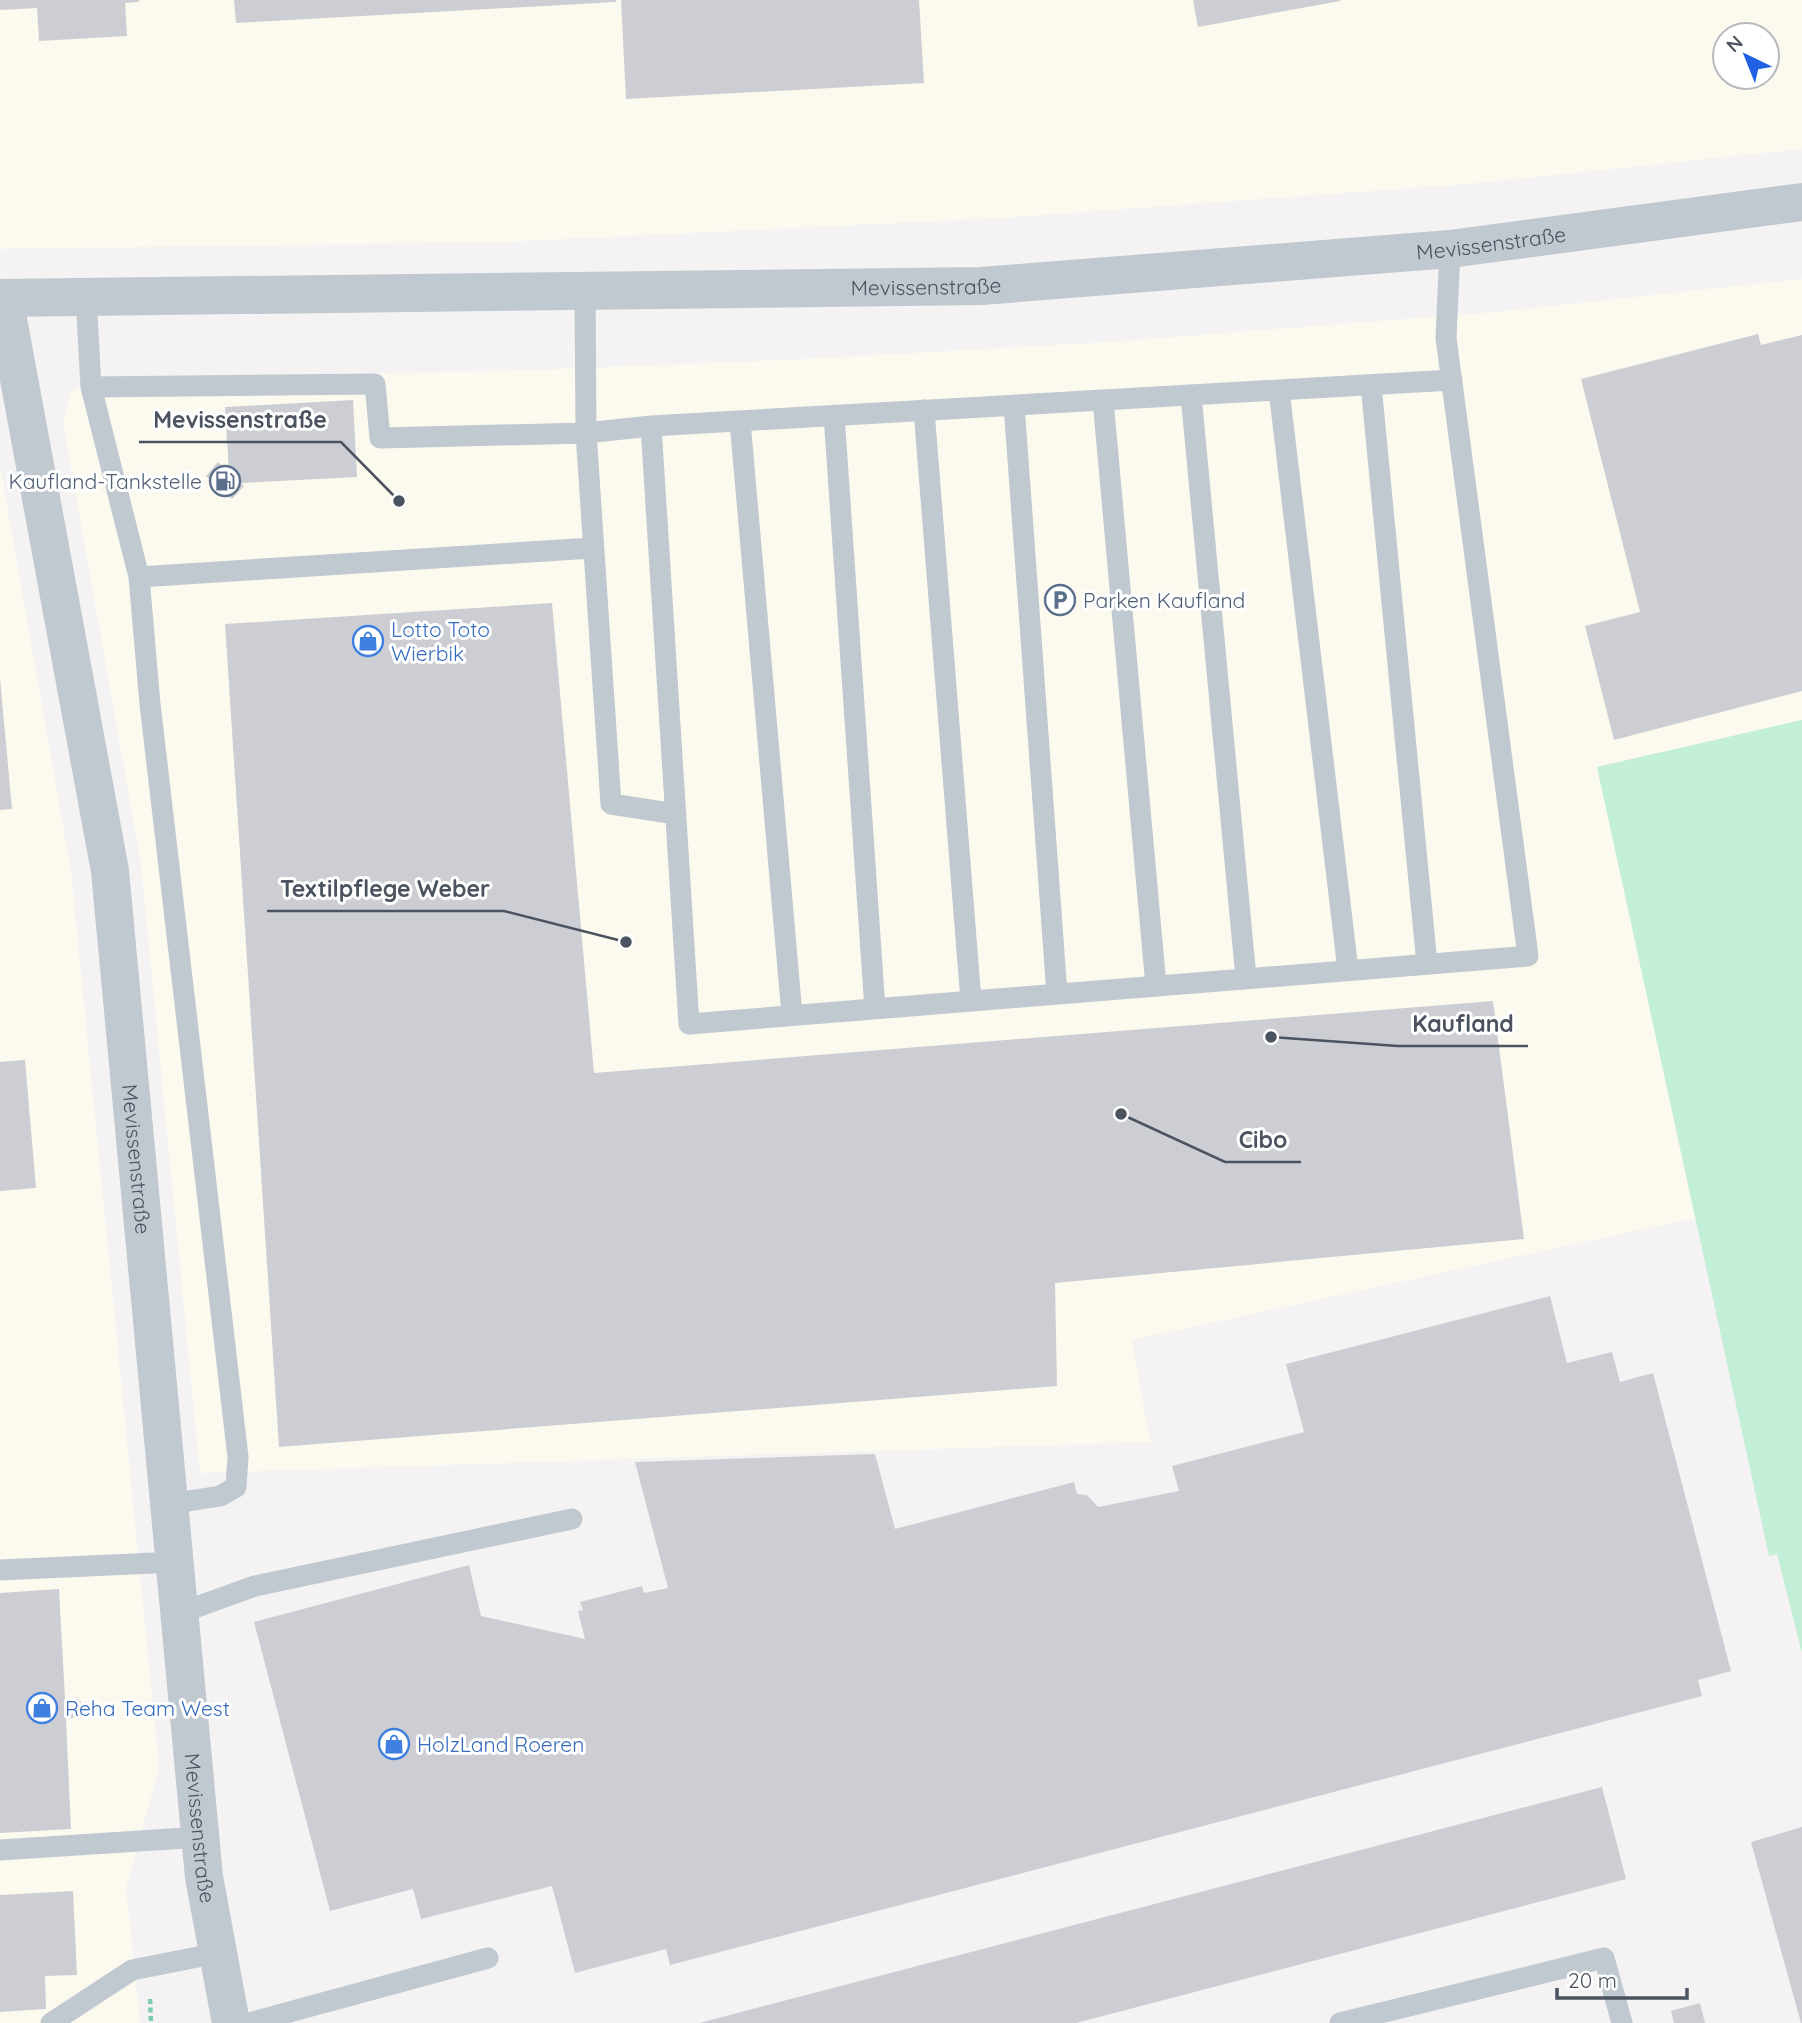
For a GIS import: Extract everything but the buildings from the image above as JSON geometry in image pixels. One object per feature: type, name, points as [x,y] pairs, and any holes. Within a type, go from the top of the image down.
[{"type":"street","name":"Mevissenstraße","points":[[231,2023],[201,1837],[110,871],[2,298],[981,286],[1450,249],[1802,201]]},
{"type":"lane","points":[[651,426],[689,1024],[1528,956],[1446,338],[1450,249]]},
{"type":"lane","points":[[585,289],[586,433],[611,804],[676,814]]},
{"type":"lane","points":[[86,296],[91,387],[139,577],[150,704],[238,1457],[236,1487],[220,1496],[170,1504]]},
{"type":"lane","points":[[91,387],[375,384],[380,438],[586,433],[651,426],[1452,380]]},
{"type":"lane","points":[[1371,385],[1427,964]]},
{"type":"lane","points":[[1279,390],[1348,970]]},
{"type":"lane","points":[[1191,395],[1246,978]]},
{"type":"lane","points":[[1103,400],[1156,986]]},
{"type":"lane","points":[[1014,405],[1057,994]]},
{"type":"lane","points":[[924,410],[971,1001]]},
{"type":"lane","points":[[834,415],[875,1009]]},
{"type":"lane","points":[[740,421],[792,1015]]},
{"type":"lane","points":[[139,577],[592,548]]},
{"type":"lane","points":[[180,1613],[255,1586],[572,1519]]},
{"type":"lane","points":[[0,1570],[176,1563]]},
{"type":"lane","points":[[0,1850],[201,1837]]},
{"type":"lane","points":[[51,2023],[132,1970],[218,1953]]},
{"type":"lane","points":[[249,2023],[488,1958]]},
{"type":"lane","points":[[1340,2023],[1418,2014],[1604,1958],[1622,2023]]},
{"type":"shaded area","points":[[0,0],[1802,0],[1802,149],[1468,184],[1001,218],[503,242],[0,249]]},
{"type":"shaded area","points":[[1802,279],[1802,720],[1597,767],[1695,1218],[1132,1340],[1150,1442],[200,1473],[141,864],[63,422],[71,392],[101,378],[506,371],[807,359],[1109,342],[1496,312]]},
{"type":"shaded area","points":[[0,466],[71,872],[159,1768],[126,1888],[140,2023],[0,2023]]},
{"type":"green space","points":[[1802,720],[1802,1653],[1777,1554],[1769,1556],[1597,767]]},
{"type":"place","name":"Kaufland-Tankstelle","points":[[225,481]]},
{"type":"place","name":"Mevissenstraße","points":[[399,501]]},
{"type":"place","name":"Parken Kaufland","points":[[1060,600]]},
{"type":"place","name":"Lotto Toto Wierbik","points":[[368,641]]},
{"type":"place","name":"Textilpflege Weber","points":[[626,942]]},
{"type":"place","name":"Kaufland","points":[[1271,1037]]},
{"type":"place","name":"Cibo","points":[[1121,1114]]},
{"type":"place","name":"Reha Team West","points":[[42,1708]]},
{"type":"place","name":"HolzLand Roeren","points":[[394,1744]]}]
